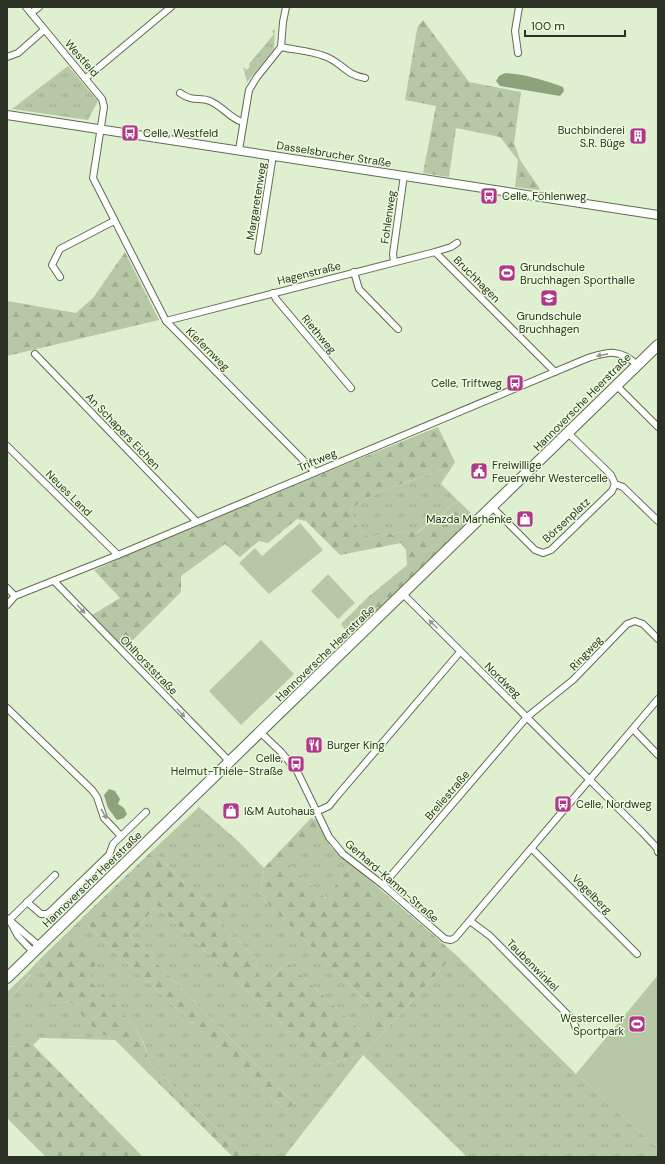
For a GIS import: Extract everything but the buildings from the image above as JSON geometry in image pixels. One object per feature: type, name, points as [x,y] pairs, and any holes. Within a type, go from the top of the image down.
[{"type":"main road","name":"Hannoversche Heerstraße","points":[[7,978],[658,345]]},
{"type":"street","name":"Westfeld","points":[[26,7],[102,98],[104,107],[101,129]]},
{"type":"street","points":[[31,13],[39,7]]},
{"type":"street","points":[[86,78],[171,7]]},
{"type":"street","points":[[239,150],[242,122],[249,90],[257,77],[281,47],[286,7]]},
{"type":"street","points":[[518,53],[515,31],[519,7]]},
{"type":"street","points":[[7,57],[18,53],[44,30]]},
{"type":"street","points":[[281,47],[324,56],[335,61],[354,76],[365,78]]},
{"type":"street","points":[[180,93],[188,99],[210,101],[234,119],[242,122]]},
{"type":"street","name":"Dasselsbrucher Straße","points":[[7,115],[658,214]]},
{"type":"street","name":"Kiefernweg","points":[[101,129],[93,178],[166,321],[315,472]]},
{"type":"street","name":"Margaretenweg","points":[[258,251],[273,155]]},
{"type":"street","name":"Fohlenweg","points":[[394,262],[393,254],[404,176]]},
{"type":"street","points":[[60,277],[52,266],[60,249],[114,221]]},
{"type":"street","name":"Hagenstraße","points":[[166,321],[435,252],[451,247],[457,243]]},
{"type":"street","name":"Bruchhagen","points":[[435,252],[554,372]]},
{"type":"street","points":[[354,272],[359,289],[398,329]]},
{"type":"street","name":"Riethweg","points":[[273,293],[351,388]]},
{"type":"street","name":"Triftweg","points":[[7,605],[15,596],[118,555],[554,372],[603,354],[617,353],[624,355],[637,365]]},
{"type":"street","name":"An Schapers Eichen","points":[[35,354],[196,521]]},
{"type":"street","points":[[616,385],[658,427]]},
{"type":"street","points":[[568,433],[611,475],[615,484],[623,487],[658,521]]},
{"type":"street","name":"Neues Land","points":[[7,446],[118,555]]},
{"type":"street","name":"Börsenplatz","points":[[492,507],[535,550],[543,553],[551,550],[612,491],[615,484]]},
{"type":"street","name":"Ohlhorststraße","points":[[54,581],[230,762]]},
{"type":"street","points":[[7,588],[15,596]]},
{"type":"street","name":"Nordweg","points":[[403,594],[590,779]]},
{"type":"street","name":"Ringweg","points":[[527,717],[573,680],[627,624],[635,621],[643,624],[658,639]]},
{"type":"street","points":[[318,811],[329,806],[460,652]]},
{"type":"street","points":[[470,920],[532,849],[658,699]]},
{"type":"street","points":[[7,708],[92,790],[97,797],[104,818],[121,836]]},
{"type":"street","name":"Breliestraße","points":[[382,885],[527,717]]},
{"type":"street","points":[[633,730],[658,755]]},
{"type":"street","name":"Gerhard-Kamm-Straße","points":[[260,732],[281,752],[297,771],[318,811],[329,837],[343,854],[445,939],[450,940],[455,938],[470,920]]},
{"type":"street","points":[[590,779],[657,848],[658,852]]},
{"type":"street","points":[[27,902],[41,914],[47,914],[109,855],[113,844],[146,812]]},
{"type":"street","name":"Vogelberg","points":[[532,849],[637,954]]},
{"type":"street","points":[[36,949],[8,920],[55,875]]},
{"type":"street","name":"Taubenwinkel","points":[[470,920],[490,936],[574,1020],[576,1028]]},
{"type":"green space","points":[[423,20],[469,82],[521,92],[514,143],[520,160],[540,189],[515,187],[518,160],[500,137],[456,128],[449,177],[423,173],[436,106],[405,100],[418,26]]},
{"type":"green space","points":[[275,29],[274,49],[247,82],[243,67],[247,70],[250,66],[249,64],[274,34],[272,31]]},
{"type":"green space","points":[[68,66],[98,101],[88,120],[12,109]]},
{"type":"green space","points":[[125,252],[159,320],[7,356],[7,301],[76,313],[93,298]]},
{"type":"green space","points":[[438,427],[455,462],[441,484],[474,516],[350,637],[341,624],[367,598],[407,565],[406,550],[401,543],[340,555],[306,521],[297,519],[268,543],[259,541],[240,557],[225,544],[181,576],[181,592],[124,649],[92,615],[120,598],[94,570],[198,524]],"holes":[[[441,469],[446,474],[440,484],[458,501],[417,533],[410,531],[368,537],[355,524],[351,510],[371,496]]]},
{"type":"green space","points":[[441,469],[446,473],[440,484],[458,501],[416,533],[410,531],[368,537],[355,524],[351,510],[361,502],[383,491]]},
{"type":"green space","points":[[300,523],[323,550],[269,594],[239,563],[255,548],[262,556]]},
{"type":"green space","points":[[328,574],[355,603],[338,619],[311,591]]},
{"type":"green space","points":[[261,640],[294,674],[241,725],[209,691]]},
{"type":"green space","points":[[199,807],[239,842],[264,868],[260,896],[375,1010],[359,1029],[287,962],[269,980],[259,980],[256,958],[218,921],[233,902],[198,898],[153,850]]},
{"type":"green space","points":[[311,818],[317,820],[321,827],[288,864],[325,898],[352,865],[455,954],[363,1055],[324,1065],[157,905],[130,936],[294,1103],[286,1111],[81,919],[153,850],[198,898],[233,901],[234,913],[218,921],[256,958],[259,980],[269,980],[287,962],[359,1029],[375,1010],[260,896],[264,868]]},
{"type":"green space","points":[[321,827],[331,847],[352,865],[325,898],[287,863]]},
{"type":"green space","points":[[157,905],[324,1065],[363,1055],[284,1157],[246,1157],[148,1061],[146,1049],[134,1028],[87,977],[71,929],[81,919],[286,1111],[294,1103],[130,936]]},
{"type":"green space","points":[[71,929],[97,961],[89,980],[134,1027],[146,1049],[148,1061],[246,1157],[233,1157],[115,1040],[97,1032],[70,1002],[52,1004],[44,998],[42,990],[50,979],[37,962]]},
{"type":"green space","points":[[455,954],[576,1074],[658,1148],[658,1157],[467,1157],[363,1055]]},
{"type":"green space","points":[[37,962],[50,979],[43,990],[52,1004],[70,1002],[97,1032],[115,1040],[40,1038],[33,1045],[25,1042],[18,1046],[7,1047],[7,1002],[31,975],[29,971]]},
{"type":"green space","points":[[29,971],[31,974],[7,1002],[7,992]]},
{"type":"green space","name":"Westerceller Sportpark","points":[[658,975],[658,1148],[576,1074]]},
{"type":"green space","points":[[25,1042],[33,1045],[143,1157],[46,1157],[7,1118],[7,1047],[18,1046]]},
{"type":"shaded area","points":[[505,73],[542,80],[563,87],[564,91],[560,96],[500,86],[496,81],[499,76]]},
{"type":"shaded area","points":[[109,789],[115,791],[120,799],[118,804],[124,808],[127,814],[124,818],[117,820],[108,808],[104,795]]},
{"type":"place","name":"Celle, Westfeld","points":[[130,133]]},
{"type":"place","name":"Buchbinderei S.R. Büge","points":[[638,136]]},
{"type":"place","name":"Celle, Fohlenweg","points":[[489,196]]},
{"type":"place","name":"Grundschule Bruchhagen Sporthalle","points":[[507,273]]},
{"type":"place","name":"Grundschule Bruchhagen","points":[[549,298]]},
{"type":"place","name":"Celle, Triftweg","points":[[515,383]]},
{"type":"place","name":"Freiwillige Feuerwehr Westercelle","points":[[479,471]]},
{"type":"place","name":"Mazda Marhenke","points":[[525,519]]},
{"type":"place","name":"Burger King","points":[[314,745]]},
{"type":"place","name":"Celle, Helmut-Thiele-Straße","points":[[296,764]]},
{"type":"place","name":"Celle, Nordweg","points":[[563,804]]},
{"type":"place","name":"I&M Autohaus","points":[[231,811]]},
{"type":"place","name":"Westerceller Sportpark","points":[[637,1024]]}]
